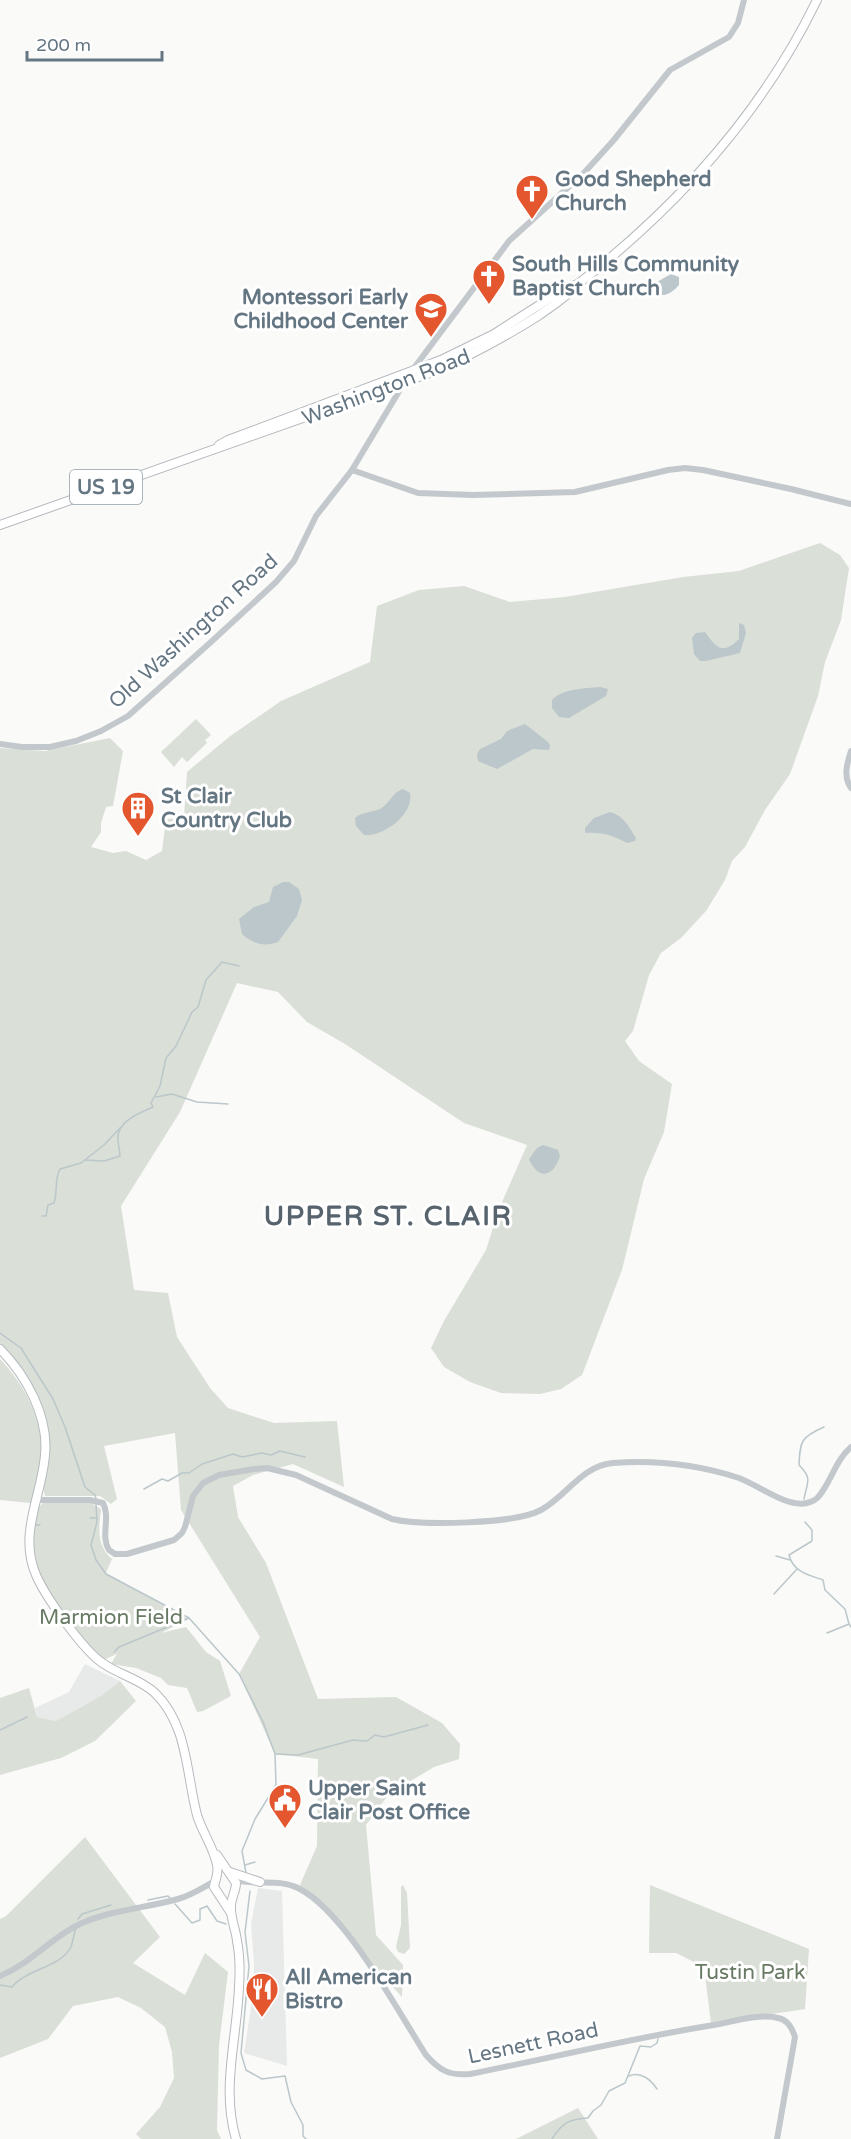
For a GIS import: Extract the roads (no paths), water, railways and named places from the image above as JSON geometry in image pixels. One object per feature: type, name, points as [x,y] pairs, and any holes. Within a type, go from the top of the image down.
[{"type":"main road","name":"Washington Road","points":[[212,449],[229,446],[448,366],[500,339],[570,294],[578,284],[662,213],[722,147],[778,69],[817,0]]},
{"type":"main road","name":"Washington Road","points":[[0,525],[212,449],[228,440],[410,373],[494,334],[566,288],[578,284]]},
{"type":"main road","points":[[0,1349],[23,1379],[43,1427],[45,1455],[29,1539],[30,1557],[37,1577],[88,1651],[105,1665],[149,1688],[161,1700],[172,1715],[183,1743],[198,1816],[217,1863],[214,1887],[231,1913],[238,1942],[240,1968],[229,2090],[230,2115],[236,2139]]},
{"type":"main road","points":[[210,1847],[232,1876],[234,1892],[231,1913]]},
{"type":"main road","points":[[216,1879],[224,1874],[258,1883]]},
{"type":"main road","points":[[218,1894],[226,1897],[234,1892]]},
{"type":"street","name":"Old Washington Road","points":[[0,744],[50,747],[76,741],[101,731],[128,716],[286,573],[302,549],[316,516],[352,470],[410,373],[509,241],[583,174],[613,141],[670,70],[729,37],[738,23],[744,0]]},
{"type":"street","points":[[352,470],[418,493],[473,495],[575,492],[685,468],[759,482],[851,504]]},
{"type":"street","points":[[851,751],[847,773],[851,788]]},
{"type":"street","points":[[36,1500],[100,1502],[105,1508],[105,1543],[109,1550],[120,1554],[174,1540],[182,1533],[193,1496],[203,1483],[219,1475],[254,1469],[267,1468],[296,1474],[379,1514],[406,1522],[423,1523],[511,1519],[526,1516],[553,1502],[588,1471],[611,1463],[688,1466],[741,1479],[786,1500],[801,1504],[813,1501],[819,1496],[837,1461],[851,1447]]},
{"type":"street","points":[[195,1893],[216,1879]]},
{"type":"street","name":"Lesnett Road","points":[[234,1892],[258,1883],[271,1882],[296,1887],[321,1904],[357,1948],[426,2055],[436,2067],[449,2074],[470,2074],[650,2036],[740,2021],[770,2017],[785,2021],[793,2030],[795,2037],[777,2139]]},
{"type":"street","points":[[0,1976],[32,1960],[63,1933],[82,1923],[195,1893],[218,1894]]},
{"type":"waterway","points":[[85,1160],[104,1161],[120,1156],[118,1134],[130,1119],[153,1107],[151,1103],[160,1086],[166,1058],[176,1046],[192,1012],[198,1007],[206,980],[222,962],[239,966]]},
{"type":"waterway","points":[[156,1097],[172,1094],[197,1102],[228,1104]]},
{"type":"waterway","points":[[42,1216],[46,1216],[48,1205],[54,1203],[60,1169],[81,1163],[104,1145],[120,1128]]},
{"type":"waterway","points":[[0,1333],[21,1348],[53,1399],[85,1487],[95,1495],[96,1499]]},
{"type":"waterway","points":[[804,1499],[808,1477],[799,1465],[801,1445],[806,1437],[824,1427]]},
{"type":"waterway","points":[[144,1489],[162,1479],[168,1481],[182,1473],[189,1473],[202,1464],[233,1454],[242,1457],[262,1453],[271,1455],[280,1451],[305,1457]]},
{"type":"waterway","points":[[96,1504],[97,1522],[91,1545],[96,1560],[106,1574],[189,1618],[239,1674],[263,1722],[275,1754],[276,1785],[255,1819],[242,1851],[246,1873]]},
{"type":"waterway","points":[[90,1518],[97,1518]]},
{"type":"waterway","points":[[805,1522],[812,1530],[812,1541],[789,1555],[791,1561],[802,1572],[823,1580],[825,1590],[845,1609],[849,1624]]},
{"type":"waterway","points":[[35,1525],[40,1525]]},
{"type":"waterway","points":[[776,1556],[790,1560]]},
{"type":"waterway","points":[[774,1594],[797,1569]]},
{"type":"waterway","points":[[114,1652],[119,1647],[189,1618]]},
{"type":"waterway","points":[[827,1633],[849,1624],[851,1627]]},
{"type":"waterway","points":[[0,1730],[27,1717]]},
{"type":"waterway","points":[[276,1754],[298,1755],[353,1740],[367,1741],[375,1735],[384,1737],[428,1725]]},
{"type":"waterway","points":[[245,1865],[255,1862]]},
{"type":"waterway","points":[[250,1891],[245,1932],[249,1966],[241,2053],[246,2070],[262,2079],[285,2076],[291,2102],[303,2125],[303,2136],[306,2139]]},
{"type":"waterway","points":[[148,1900],[168,1896],[170,1898]]},
{"type":"waterway","points":[[175,1904],[192,1923],[200,1920],[200,1909],[207,1906],[217,1921],[226,1924]]},
{"type":"waterway","points":[[78,1919],[82,1914],[111,1905]]},
{"type":"waterway","points":[[0,1985],[12,1987],[26,1976],[59,1960],[71,1947],[76,1928]]},
{"type":"waterway","points":[[552,2139],[567,2123],[576,2119],[588,2118],[601,2105],[609,2091],[625,2083],[640,2046],[651,2047],[657,2043],[658,2039]]},
{"type":"waterway","points":[[629,2076],[645,2077],[657,2089]]},
{"type":"place","name":"Good Shepherd Church","points":[[532,220]]},
{"type":"place","name":"South Hills Community Baptist Church","points":[[489,305]]},
{"type":"place","name":"Montessori Early Childhood Center","points":[[431,338]]},
{"type":"place","name":"St Clair Country Club","points":[[138,837]]},
{"type":"place","name":"Upper Saint Clair Post Office","points":[[285,1829]]},
{"type":"place","name":"All American Bistro","points":[[262,2018]]},
{"type":"district","name":"UPPER ST. CLAIR","points":[[388,1216]]},
{"type":"park label","name":"Marmion Field","points":[[111,1617]]},
{"type":"park label","name":"Tustin Park","points":[[750,1972]]}]
